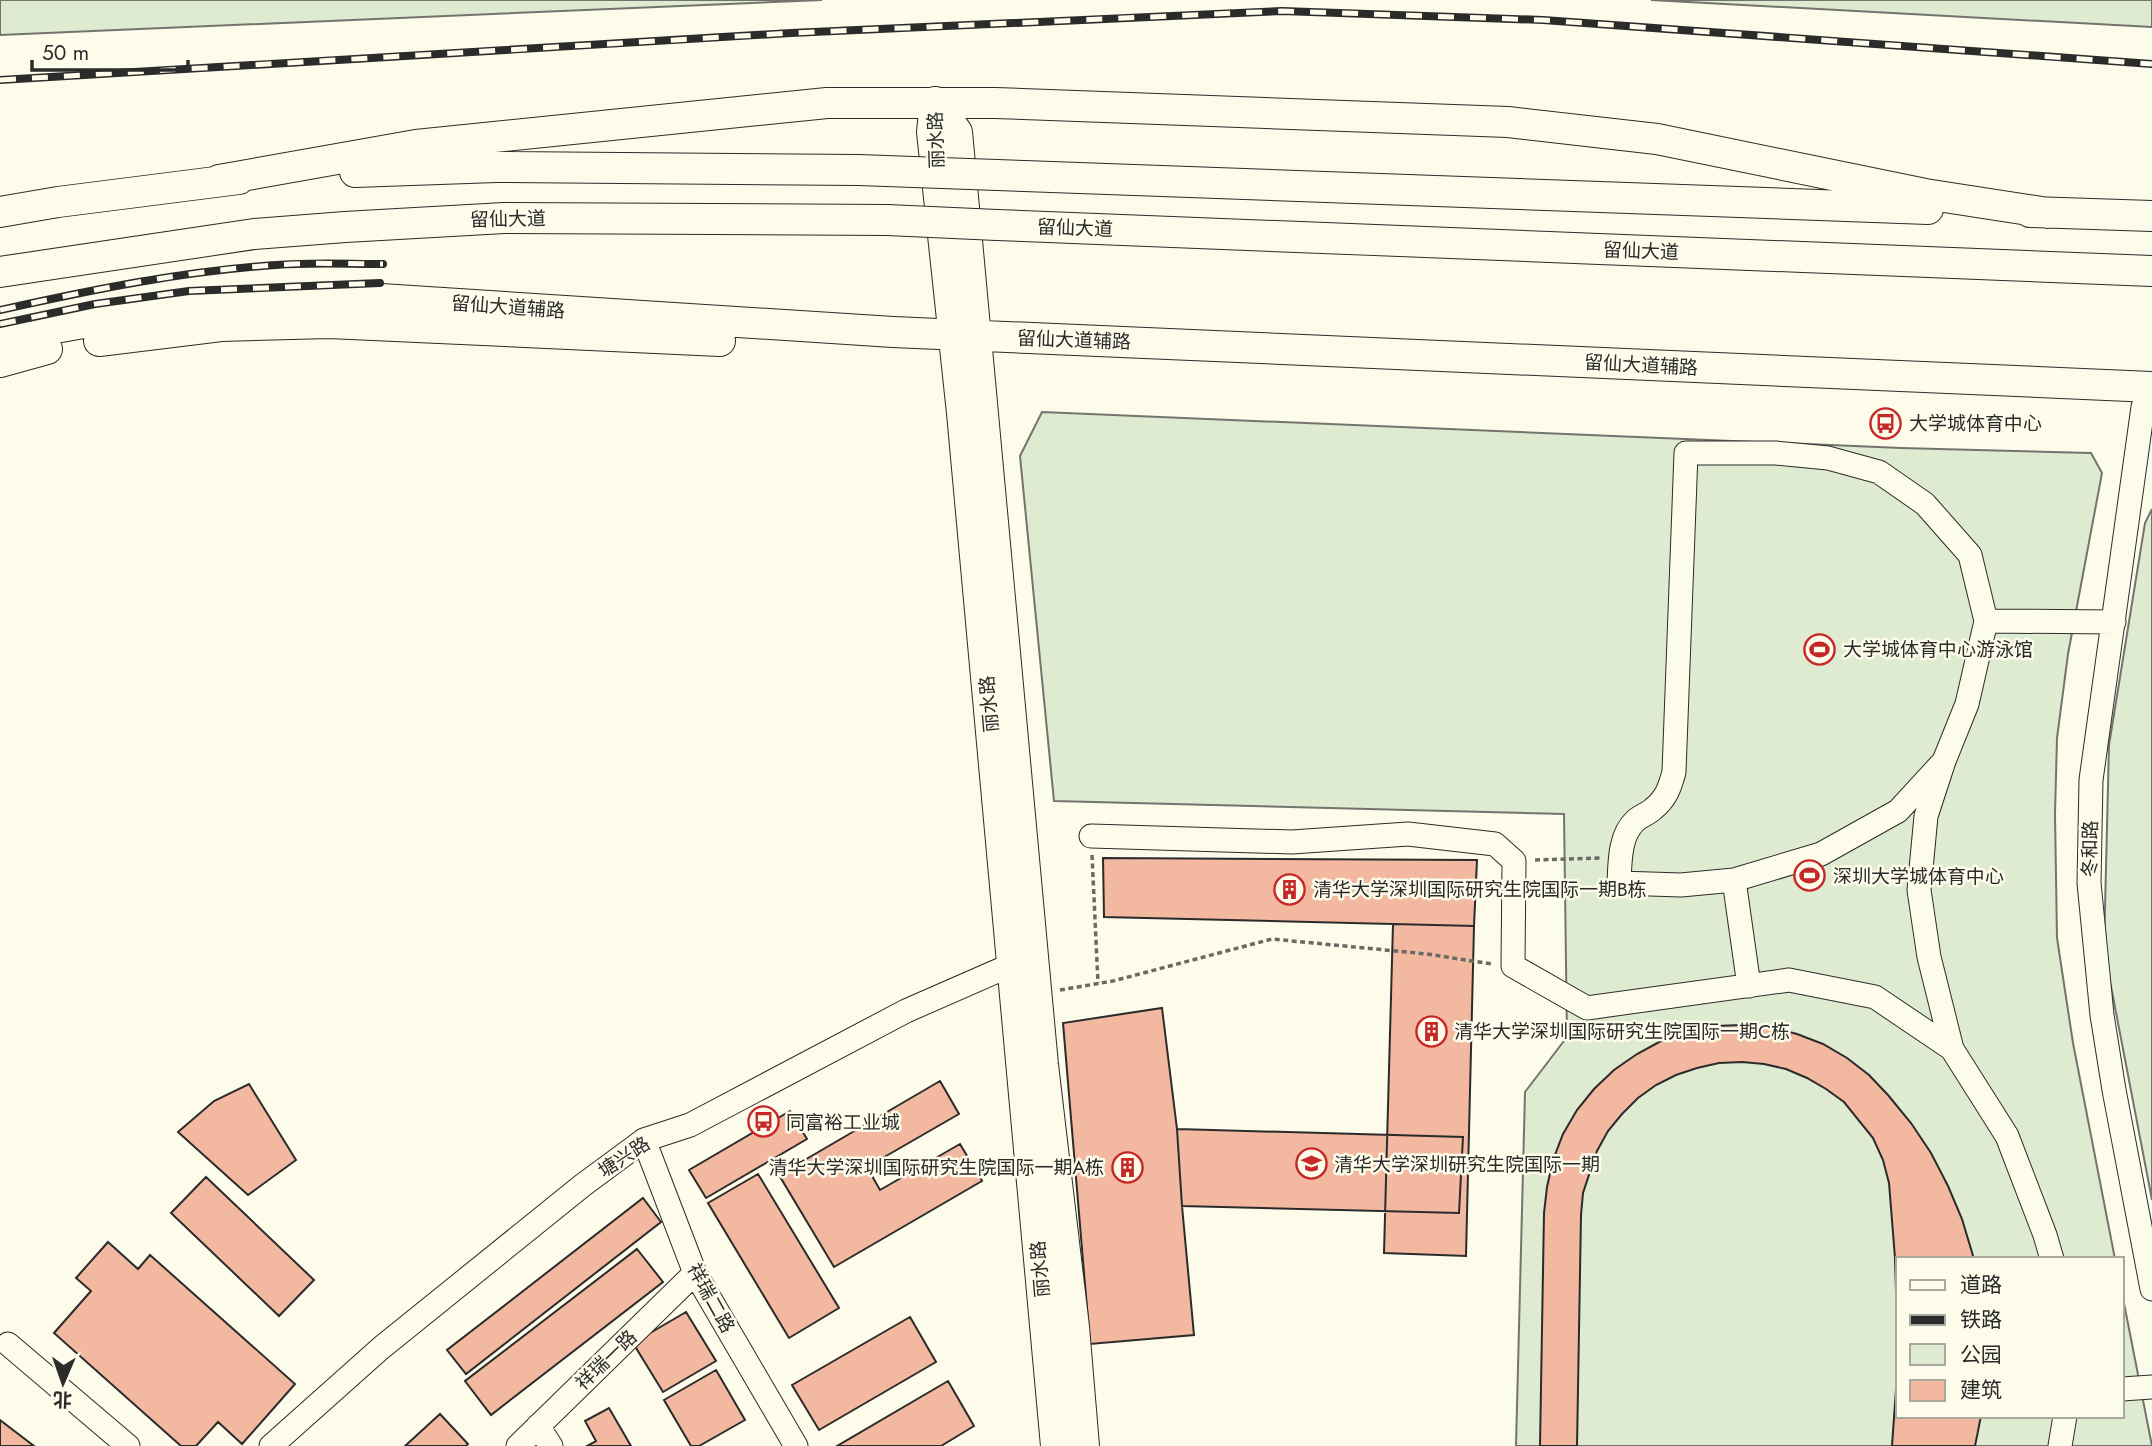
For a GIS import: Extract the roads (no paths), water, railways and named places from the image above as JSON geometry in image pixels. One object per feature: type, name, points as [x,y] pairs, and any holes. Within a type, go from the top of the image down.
[{"type":"main road","points":[[0,212],[219,180],[416,145],[783,106],[839,102],[935,102],[1508,122],[1657,139],[1925,194],[2048,213]]},
{"type":"main road","name":"丽水路","points":[[935,102],[957,132],[966,344],[1023,960],[1056,1446]]},
{"type":"main road","points":[[219,180],[378,170],[496,167],[858,170],[2152,216]]},
{"type":"main road","name":"留仙大道","points":[[0,272],[254,234],[504,218],[887,220],[2152,271]]},
{"type":"main road","name":"留仙大道辅路","points":[[0,340],[100,320],[191,307],[381,299],[966,344],[2150,401]]},
{"type":"main road","name":"留仙大道辅路","points":[[0,362],[37,351],[125,337],[221,326],[329,323],[894,349],[966,344]]},
{"type":"main road","name":"丽水路","points":[[1023,960],[1037,994],[1074,1327],[1084,1446]]},
{"type":"street","name":"冬和路","points":[[2150,401],[2091,780],[2089,883],[2104,1027],[2152,1289]]},
{"type":"street","points":[[1944,761],[1898,811],[1821,854],[1734,880],[1681,885],[1619,883],[1620,857],[1626,837],[1634,822],[1654,809],[1668,794],[1674,772],[1686,453],[1776,453],[1828,458],[1879,471],[1925,504],[1970,555],[1986,621],[1967,704],[1926,816],[1919,890],[1929,957],[1952,1049],[2007,1136],[2051,1257]]},
{"type":"street","points":[[1986,621],[2115,622]]},
{"type":"street","points":[[1091,836],[1292,842],[1408,834],[1495,844],[1514,861],[1513,967],[1587,1008],[1789,980],[1875,997],[1952,1049]]},
{"type":"street","points":[[1734,880],[1749,986]]},
{"type":"street","name":"塘兴路","points":[[271,1446],[381,1348],[583,1185],[644,1140],[690,1125],[906,1011],[1023,960]]},
{"type":"street","name":"祥瑞二路","points":[[644,1140],[695,1273],[796,1446]]},
{"type":"street","name":"祥瑞一路","points":[[518,1446],[695,1273]]},
{"type":"street","points":[[8,1345],[128,1446]]},
{"type":"street","points":[[2124,1388],[2152,1387]]},
{"type":"street","points":[[2060,1446],[2065,1418]]},
{"type":"street","points":[[538,1426],[551,1446]]},
{"type":"railway","points":[[0,80],[791,33],[1282,11],[1543,20],[2152,64]]},
{"type":"railway","points":[[0,310],[206,272],[289,264],[383,264]]},
{"type":"railway","points":[[0,324],[95,304],[189,291],[380,283]]},
{"type":"place","name":"大学城体育中心","points":[[1886,423]]},
{"type":"place","name":"大学城体育中心游泳馆","points":[[1820,649]]},
{"type":"place","name":"深圳大学城体育中心","points":[[1810,876]]},
{"type":"place","name":"清华大学深圳国际研究生院国际一期B栋","points":[[1290,889]]},
{"type":"place","name":"清华大学深圳国际研究生院国际一期C栋","points":[[1431,1031]]},
{"type":"place","name":"同富裕工业城","points":[[763,1122]]},
{"type":"place","name":"清华大学深圳研究生院国际一期","points":[[1311,1164]]},
{"type":"place","name":"清华大学深圳国际研究生院国际一期A栋","points":[[1127,1167]]}]
